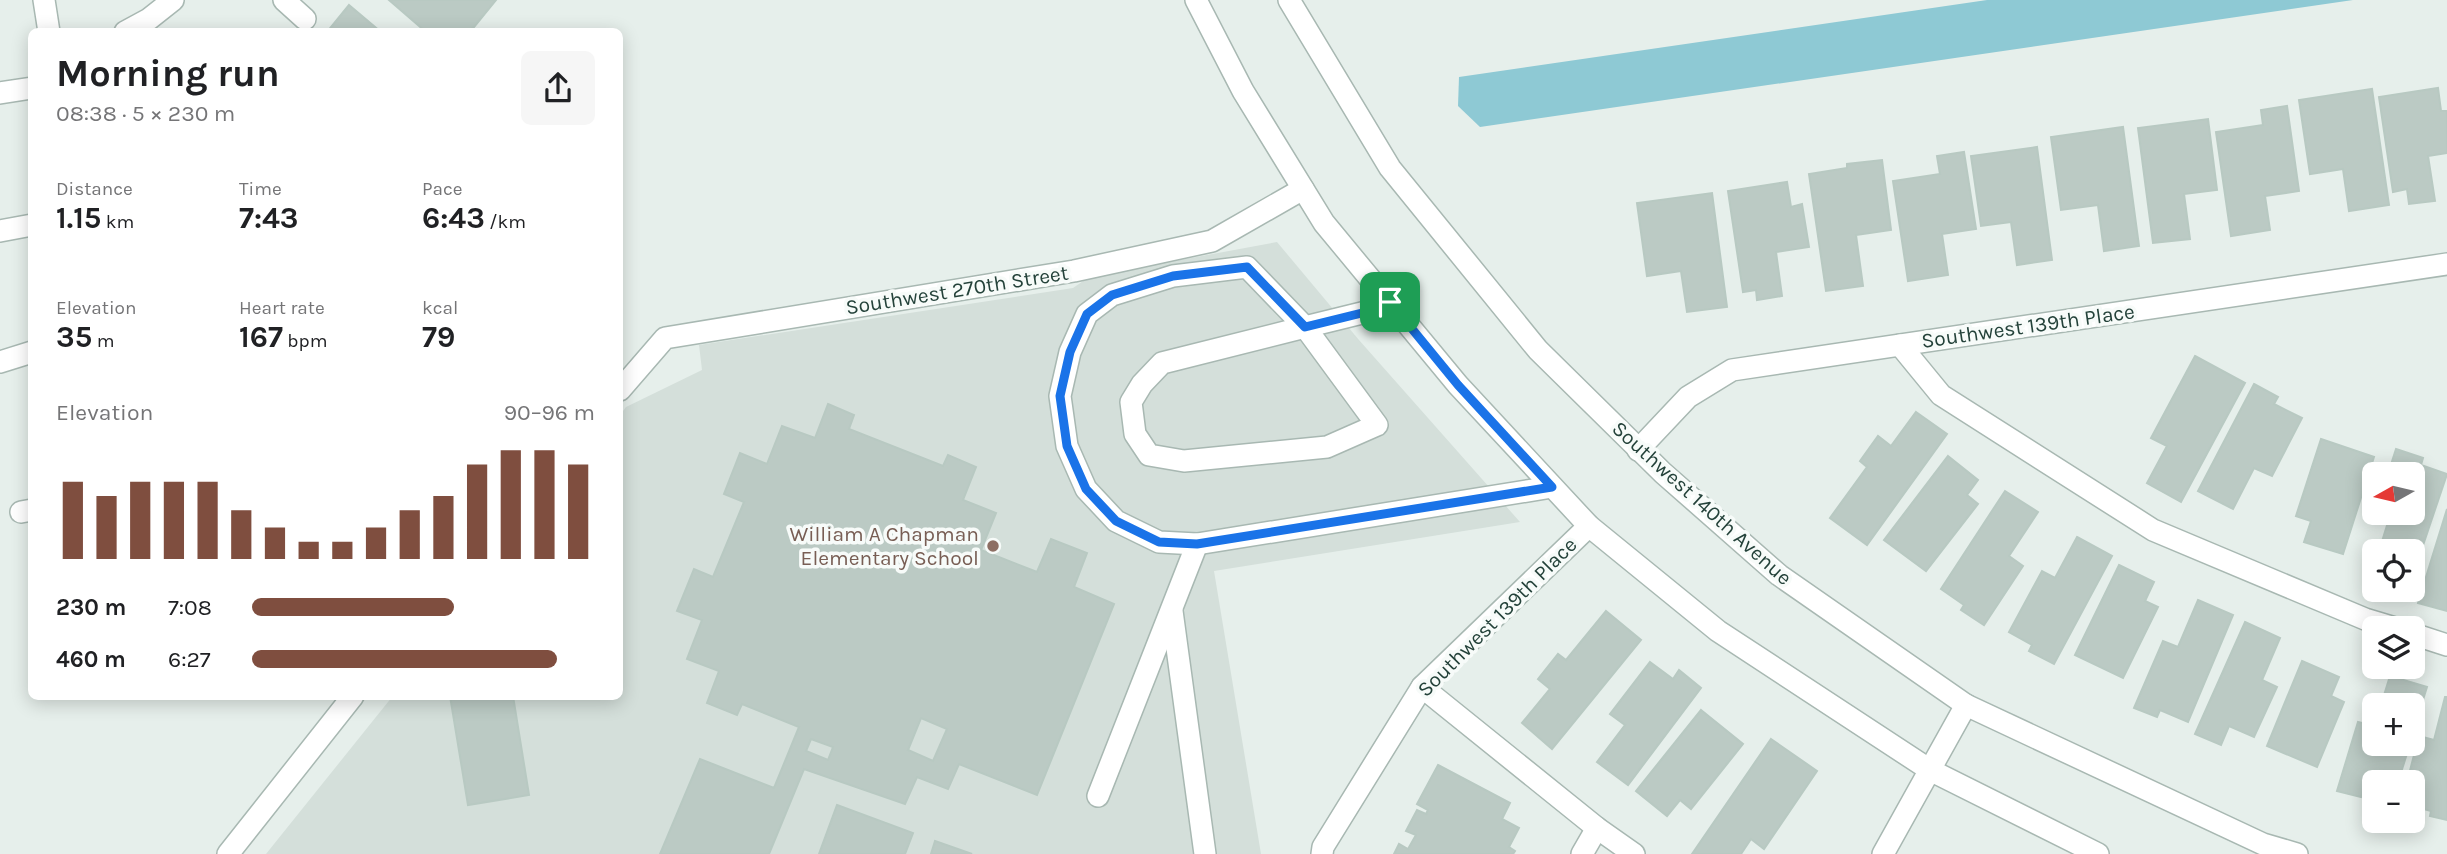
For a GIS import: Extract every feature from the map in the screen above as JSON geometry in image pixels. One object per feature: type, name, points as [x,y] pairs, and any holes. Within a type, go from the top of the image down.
[{"type":"street","points":[[44,0],[48,28]]},
{"type":"street","points":[[135,28],[173,0]]},
{"type":"street","points":[[284,0],[305,19]]},
{"type":"street","points":[[1196,0],[1243,91],[1324,223],[1458,385],[1589,526],[1718,631],[1930,770],[2098,854]]},
{"type":"street","name":"Southwest 140th Avenue","points":[[1289,0],[1390,168],[1538,350],[1639,450],[1779,575],[1966,705],[2263,844],[2297,854]]},
{"type":"street","points":[[0,93],[28,89]]},
{"type":"street","name":"Southwest 270th Street","points":[[623,387],[665,338],[1074,271],[1212,241],[1303,189]]},
{"type":"street","points":[[0,231],[28,226]]},
{"type":"street","name":"Southwest 139th Place","points":[[1639,450],[1688,397],[1732,370],[2447,264]]},
{"type":"street","points":[[1390,302],[1366,312],[1305,327],[1162,363],[1142,384],[1131,402],[1135,434],[1149,455],[1184,461],[1327,447],[1377,425],[1305,327],[1247,267],[1173,276],[1112,295],[1087,314],[1070,352],[1060,396],[1067,446],[1086,489],[1116,521],[1159,542],[1197,544],[1552,487]]},
{"type":"street","points":[[1900,345],[1941,395],[2153,530],[2362,618]]},
{"type":"street","points":[[0,362],[28,353]]},
{"type":"street","name":"Southwest 139th Place","points":[[1322,854],[1323,847],[1422,687],[1589,526]]},
{"type":"street","points":[[1098,796],[1197,544]]},
{"type":"street","points":[[1171,609],[1205,854]]},
{"type":"street","points":[[2425,638],[2447,645]]},
{"type":"street","points":[[1422,687],[1597,828],[1634,854]]},
{"type":"street","points":[[228,854],[350,700]]},
{"type":"street","points":[[1883,854],[1966,705]]},
{"type":"street","points":[[1583,854],[1597,828]]},
{"type":"shaded area","name":"William A Chapman Elementary School","points":[[1277,242],[1359,340],[1520,522],[1214,571],[1261,854],[266,854],[390,700],[623,700],[623,411],[626,407],[702,370],[699,345],[1073,288],[1089,277]]},
{"type":"water","points":[[1987,0],[2353,0],[1480,127],[1458,106],[1459,77]]},
{"type":"building","points":[[389,0],[496,0],[473,28],[421,28]]},
{"type":"building","points":[[349,5],[376,28],[330,28]]},
{"type":"building","points":[[2438,88],[2441,111],[2447,111],[2447,153],[2428,156],[2435,201],[2409,204],[2407,189],[2393,192],[2379,97]]},
{"type":"building","points":[[2372,89],[2389,205],[2349,211],[2343,169],[2310,174],[2299,100]]},
{"type":"building","points":[[2287,106],[2299,191],[2265,196],[2270,230],[2231,236],[2216,132],[2263,125],[2261,110]]},
{"type":"building","points":[[2208,119],[2217,190],[2184,194],[2190,239],[2153,243],[2138,128]]},
{"type":"building","points":[[2123,127],[2139,246],[2104,251],[2098,205],[2061,210],[2051,137]]},
{"type":"building","points":[[2037,147],[2052,260],[2017,265],[2011,222],[1981,226],[1971,156]]},
{"type":"building","points":[[1964,152],[1976,229],[1942,234],[1948,275],[1908,281],[1893,181],[1940,174],[1937,156]]},
{"type":"building","points":[[1882,160],[1891,230],[1856,235],[1863,286],[1826,291],[1809,174],[1847,168],[1847,164]]},
{"type":"building","points":[[1787,182],[1791,207],[1802,204],[1809,247],[1776,252],[1782,296],[1757,300],[1756,290],[1743,292],[1728,191]]},
{"type":"building","points":[[1712,193],[1727,307],[1687,312],[1681,271],[1647,276],[1637,203]]},
{"type":"building","points":[[2195,356],[2245,383],[2181,502],[2147,483],[2167,446],[2151,438]]},
{"type":"building","points":[[2254,384],[2278,397],[2274,404],[2302,418],[2272,476],[2254,468],[2233,509],[2198,491]]},
{"type":"building","points":[[828,404],[854,415],[849,429],[943,466],[948,455],[976,467],[963,500],[996,513],[981,550],[1037,572],[1051,539],[1087,553],[1074,587],[1114,604],[1037,795],[959,764],[948,789],[917,777],[905,804],[804,769],[769,854],[660,854],[700,759],[774,788],[799,727],[742,704],[737,715],[707,703],[719,671],[687,659],[702,620],[677,611],[694,569],[713,577],[744,502],[724,494],[740,453],[767,464],[782,426],[815,438]],"holes":[[[921,718],[947,729],[933,761],[908,750]],[[811,739],[833,747],[828,760],[806,751]]]},
{"type":"building","points":[[1916,412],[1947,434],[1867,545],[1830,518],[1867,467],[1860,461],[1878,436],[1891,446]]},
{"type":"building","points":[[2321,439],[2374,457],[2372,462],[2362,462],[2362,495],[2343,554],[2304,542],[2311,521],[2296,516]]},
{"type":"building","points":[[2396,449],[2423,458],[2422,462],[2392,462]]},
{"type":"building","points":[[1948,456],[1978,480],[1967,495],[1978,504],[1926,571],[1884,540]]},
{"type":"building","points":[[2426,467],[2447,474],[2425,539],[2383,539],[2387,525],[2426,525]]},
{"type":"building","points":[[2005,491],[2038,512],[2009,556],[2023,566],[1984,625],[1961,610],[1964,605],[1941,589]]},
{"type":"building","points":[[2447,509],[2447,611],[2418,603],[2425,602],[2425,580]]},
{"type":"building","points":[[2077,537],[2112,556],[2054,664],[2029,651],[2032,645],[2009,632],[2042,571],[2055,578]]},
{"type":"building","points":[[2119,565],[2154,582],[2145,601],[2158,607],[2123,678],[2075,655]]},
{"type":"building","points":[[2198,600],[2233,615],[2188,722],[2160,710],[2157,717],[2134,708],[2163,641],[2178,647]]},
{"type":"building","points":[[1606,611],[1641,640],[1552,749],[1522,723],[1550,689],[1538,679],[1558,654],[1566,660]]},
{"type":"building","points":[[2245,622],[2280,638],[2262,680],[2277,687],[2254,737],[2229,726],[2221,745],[2195,734]]},
{"type":"building","points":[[2302,661],[2339,677],[2331,696],[2344,702],[2317,767],[2267,746]]},
{"type":"building","points":[[1650,662],[1673,679],[1679,670],[1701,688],[1628,785],[1597,762],[1625,725],[1610,714]]},
{"type":"building","points":[[2389,679],[2400,679],[2427,687],[2425,693],[2385,693]]},
{"type":"building","points":[[2447,697],[2447,820],[2430,816],[2431,811],[2425,809],[2425,770],[2410,770],[2414,756],[2425,756],[2425,738],[2434,740]]},
{"type":"building","points":[[451,700],[514,700],[529,795],[468,805]]},
{"type":"building","points":[[1701,710],[1743,744],[1691,809],[1680,800],[1667,816],[1636,791]]},
{"type":"building","points":[[2358,722],[2362,723],[2362,756],[2406,756],[2402,770],[2362,770],[2361,797],[2337,791]]},
{"type":"building","points":[[1771,739],[1817,771],[1764,849],[1751,839],[1741,854],[1692,854]]},
{"type":"building","points":[[1438,765],[1510,803],[1502,819],[1519,828],[1509,847],[1515,851],[1513,854],[1394,854],[1399,844],[1408,849],[1416,835],[1406,831],[1417,810],[1426,814],[1428,810],[1417,804]]},
{"type":"building","points":[[837,805],[913,833],[905,854],[819,854]]},
{"type":"building","points":[[935,841],[972,854],[931,854]]},
{"type":"place","name":"William A Chapman Elementary School","points":[[993,546]]},
{"type":"route","points":[[1247,267],[1305,327],[1366,312],[1390,302],[1458,385],[1552,487],[1197,544],[1159,542],[1116,521],[1086,489],[1067,446],[1060,396],[1070,352],[1087,314],[1112,295],[1173,276],[1247,267]]}]
